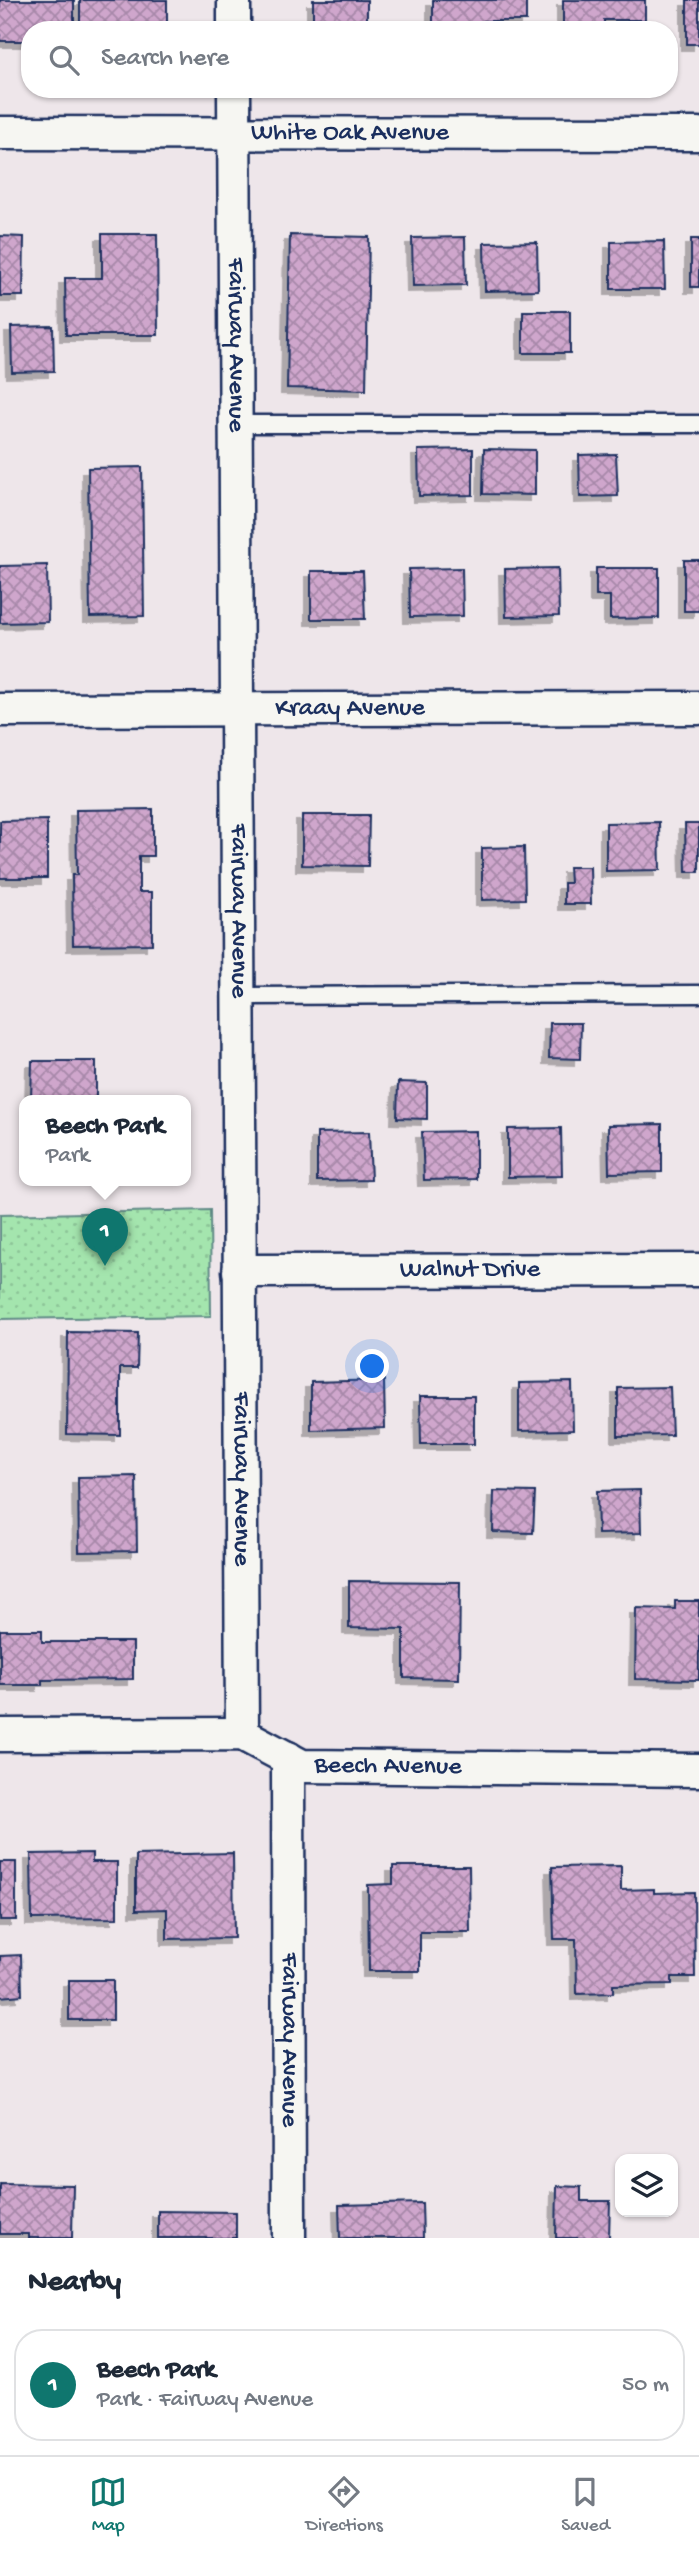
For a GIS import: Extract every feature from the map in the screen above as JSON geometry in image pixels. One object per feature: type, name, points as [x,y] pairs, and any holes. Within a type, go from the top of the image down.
[{"type":"street","points":[[234,0],[234,21]]},
{"type":"street","name":"Fairway Avenue","points":[[234,98],[242,1734]]},
{"type":"street","name":"White Oak Avenue","points":[[0,133],[699,134]]},
{"type":"street","name":"Kraay Avenue","points":[[0,710],[699,708]]},
{"type":"street","name":"Walnut Drive","points":[[239,1271],[699,1270]]},
{"type":"street","name":"Beech Avenue","points":[[0,1735],[242,1734],[302,1766],[699,1770]]},
{"type":"street","name":"Fairway Avenue","points":[[288,1758],[289,2238]]},
{"type":"lane","points":[[236,424],[699,424]]},
{"type":"lane","points":[[238,996],[699,994]]},
{"type":"green space","points":[[210,1210],[211,1316],[0,1319],[0,1215]]},
{"type":"building","points":[[0,0],[74,0],[74,21],[21,21],[21,41],[0,41]]},
{"type":"building","points":[[80,0],[167,0],[167,21],[80,21]]},
{"type":"building","points":[[313,0],[367,0],[367,21],[313,21]]},
{"type":"building","points":[[433,0],[526,0],[526,21],[433,21]]},
{"type":"building","points":[[563,0],[645,0],[645,20],[563,21]]},
{"type":"building","points":[[687,0],[699,0],[699,44],[687,44]]},
{"type":"building","points":[[102,234],[157,234],[158,335],[66,335],[65,278],[102,278]]},
{"type":"building","points":[[290,235],[369,237],[366,390],[287,388]]},
{"type":"building","points":[[0,236],[24,237],[23,296],[0,296]]},
{"type":"building","points":[[465,237],[466,285],[413,286],[412,238]]},
{"type":"building","points":[[691,239],[699,239],[699,287],[691,287]]},
{"type":"building","points":[[664,241],[665,289],[611,289],[611,242]]},
{"type":"building","points":[[537,242],[538,290],[485,291],[484,243]]},
{"type":"building","points":[[523,311],[570,311],[570,353],[523,353]]},
{"type":"building","points":[[53,326],[54,371],[12,372],[11,327]]},
{"type":"building","points":[[473,449],[473,495],[419,496],[418,450]]},
{"type":"building","points":[[484,449],[535,450],[535,495],[483,494]]},
{"type":"building","points":[[616,454],[618,496],[580,497],[579,455]]},
{"type":"building","points":[[142,467],[144,616],[90,617],[88,468]]},
{"type":"building","points":[[684,560],[699,560],[699,611],[684,611]]},
{"type":"building","points":[[47,565],[48,622],[0,623],[0,566]]},
{"type":"building","points":[[462,568],[463,616],[410,617],[409,569]]},
{"type":"building","points":[[558,568],[559,616],[506,617],[505,569]]},
{"type":"building","points":[[596,568],[659,568],[659,618],[610,619],[610,596],[596,596]]},
{"type":"building","points":[[311,571],[363,571],[365,619],[311,619]]},
{"type":"building","points":[[153,809],[153,856],[139,856],[139,892],[152,892],[152,944],[73,945],[72,875],[77,875],[76,810]]},
{"type":"building","points":[[302,815],[369,815],[368,866],[302,865]]},
{"type":"building","points":[[47,820],[47,878],[0,878],[0,821]]},
{"type":"building","points":[[659,822],[660,870],[606,871],[606,823]]},
{"type":"building","points":[[685,824],[699,824],[699,872],[686,872]]},
{"type":"building","points":[[524,847],[525,899],[482,900],[482,848]]},
{"type":"building","points":[[569,867],[590,867],[591,904],[564,904],[564,883],[570,883]]},
{"type":"building","points":[[550,1023],[581,1023],[580,1059],[549,1058]]},
{"type":"building","points":[[32,1061],[96,1061],[96,1095],[31,1095]]},
{"type":"building","points":[[398,1082],[427,1083],[427,1119],[397,1118]]},
{"type":"building","points":[[662,1124],[662,1172],[609,1173],[608,1125]]},
{"type":"building","points":[[561,1128],[562,1176],[508,1177],[508,1129]]},
{"type":"building","points":[[476,1131],[476,1179],[424,1180],[422,1132]]},
{"type":"building","points":[[369,1132],[371,1180],[317,1181],[317,1133]]},
{"type":"building","points":[[68,1332],[138,1333],[137,1368],[120,1368],[120,1435],[67,1434]]},
{"type":"building","points":[[384,1380],[385,1428],[311,1430],[311,1382]]},
{"type":"building","points":[[572,1382],[573,1430],[519,1431],[519,1383]]},
{"type":"building","points":[[670,1387],[672,1435],[618,1436],[618,1388]]},
{"type":"building","points":[[420,1396],[474,1396],[474,1444],[421,1444]]},
{"type":"building","points":[[136,1476],[137,1551],[79,1552],[78,1477]]},
{"type":"building","points":[[640,1490],[641,1533],[598,1534],[597,1491]]},
{"type":"building","points":[[494,1491],[535,1492],[533,1533],[493,1532]]},
{"type":"building","points":[[349,1581],[460,1582],[459,1679],[404,1678],[404,1629],[349,1628]]},
{"type":"building","points":[[675,1601],[699,1601],[699,1680],[635,1679],[636,1608],[675,1609]]},
{"type":"building","points":[[0,1630],[42,1630],[42,1642],[133,1642],[133,1679],[42,1680],[42,1685],[0,1685]]},
{"type":"building","points":[[92,1853],[92,1862],[117,1862],[117,1918],[32,1919],[31,1854]]},
{"type":"building","points":[[233,1853],[234,1938],[167,1939],[167,1909],[136,1910],[136,1855]]},
{"type":"building","points":[[0,1862],[16,1862],[16,1920],[0,1920]]},
{"type":"building","points":[[393,1866],[469,1866],[470,1932],[420,1932],[420,1971],[369,1971],[368,1885],[393,1884]]},
{"type":"building","points":[[621,1866],[621,1890],[694,1892],[695,1977],[672,1977],[672,1984],[613,1985],[613,1993],[577,1994],[576,1939],[554,1939],[552,1867]]},
{"type":"building","points":[[21,1955],[22,1995],[0,1997],[0,1956]]},
{"type":"building","points":[[69,1980],[113,1980],[113,2020],[69,2020]]},
{"type":"building","points":[[0,2184],[73,2185],[72,2238],[29,2238],[29,2234],[0,2234]]},
{"type":"building","points":[[557,2186],[581,2187],[581,2201],[610,2201],[609,2238],[556,2238]]},
{"type":"building","points":[[422,2203],[423,2238],[340,2238],[339,2205]]},
{"type":"building","points":[[158,2211],[236,2212],[236,2238],[158,2238]]},
{"type":"place","name":"Beech Park","points":[[105,1266]]}]
